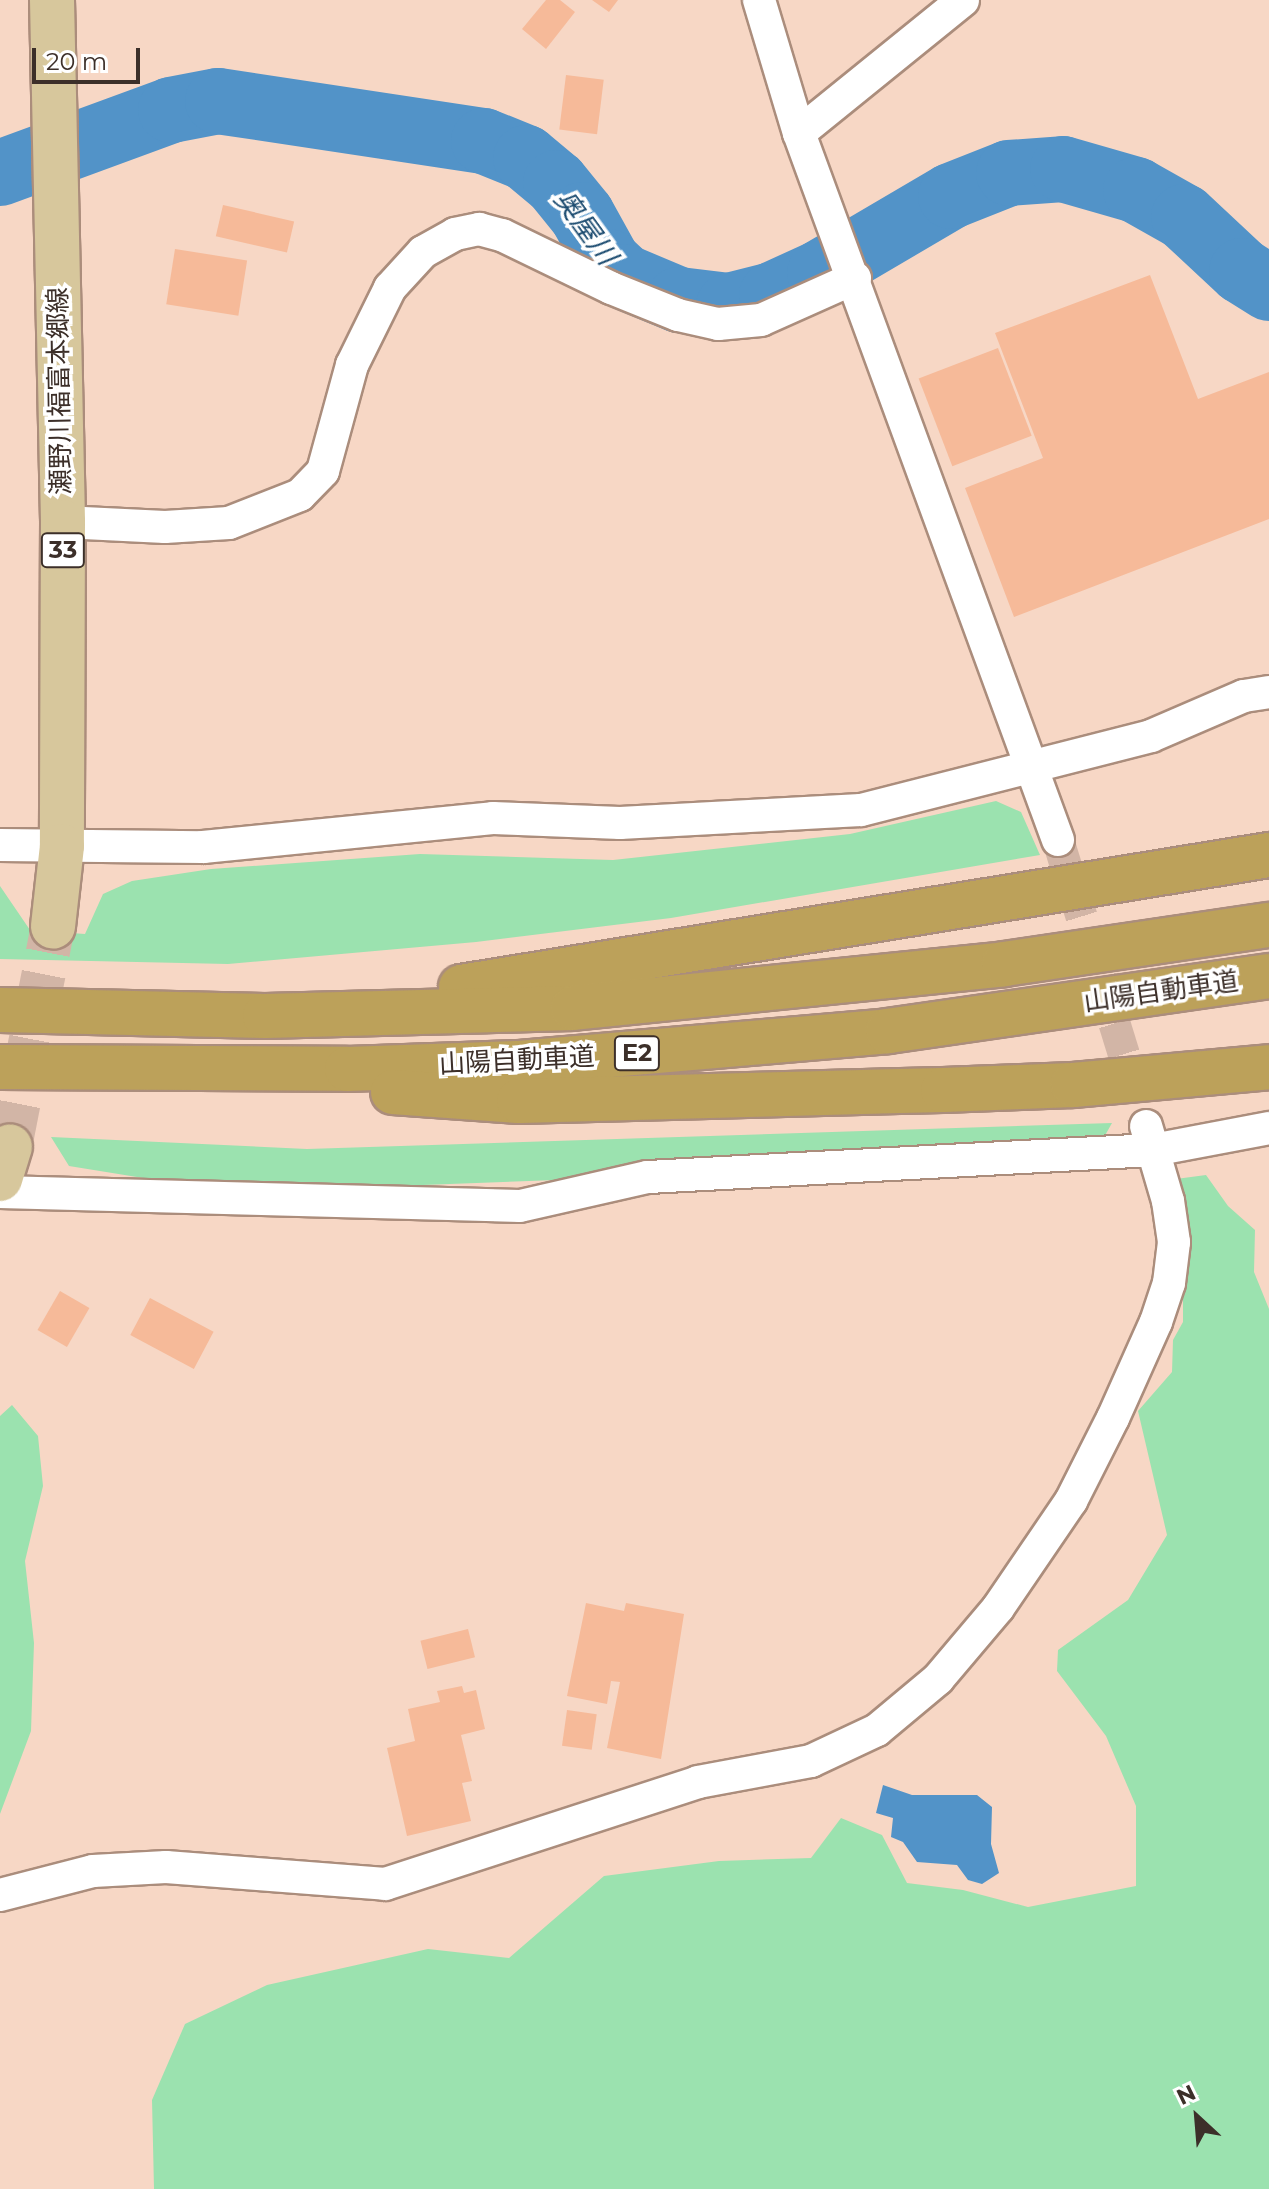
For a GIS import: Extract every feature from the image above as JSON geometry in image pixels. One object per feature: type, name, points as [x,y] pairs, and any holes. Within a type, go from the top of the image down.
[{"type":"highway","points":[[265,1016],[580,970],[1269,855]]},
{"type":"highway","name":"山陽自動車道","points":[[0,1010],[265,1016],[573,1008],[1004,964],[1269,925]]},
{"type":"highway","name":"山陽自動車道","points":[[0,1067],[173,1070],[518,1063],[888,1031],[1269,976]]},
{"type":"highway","points":[[173,1070],[274,1088],[519,1101],[1073,1085],[1269,1067]]},
{"type":"main road","name":"瀬野川福富本郷線","points":[[52,0],[63,522],[62,846],[53,926]]},
{"type":"street","points":[[759,0],[799,133],[1034,766],[1058,840]]},
{"type":"street","points":[[799,133],[963,0]]},
{"type":"street","points":[[63,522],[165,527],[229,523],[300,495],[323,471],[352,365],[390,288],[423,252],[455,234],[479,229],[502,235],[611,288],[718,324],[761,320],[854,275]]},
{"type":"street","points":[[0,845],[203,847],[493,818],[620,823],[861,810],[1151,736],[1244,696],[1269,692]]},
{"type":"street","points":[[0,1192],[520,1206],[648,1177],[1269,1128]]},
{"type":"street","points":[[0,1895],[93,1871],[166,1867],[385,1884],[698,1782],[811,1761],[877,1730],[938,1679],[998,1608],[1071,1501],[1113,1418],[1169,1283],[1174,1242],[1149,1138]]},
{"type":"green space","points":[[996,801],[1021,812],[1040,855],[671,918],[476,942],[228,964],[0,959],[0,886],[30,930],[85,934],[103,894],[132,881],[211,869],[420,854],[613,860],[850,834]]},
{"type":"green space","points":[[1112,1123],[1103,1139],[584,1179],[316,1189],[174,1183],[69,1166],[51,1137],[307,1149]]},
{"type":"green space","points":[[1206,1175],[1228,1206],[1255,1230],[1254,1272],[1269,1309],[1269,2189],[154,2189],[152,2100],[185,2024],[267,1985],[428,1949],[509,1958],[604,1876],[719,1861],[811,1858],[841,1818],[882,1835],[907,1883],[963,1890],[1028,1907],[1136,1886],[1136,1806],[1106,1736],[1057,1671],[1058,1650],[1128,1600],[1167,1535],[1138,1411],[1172,1372],[1173,1340],[1183,1322],[1183,1234],[1176,1179]]},
{"type":"green space","points":[[12,1405],[38,1436],[43,1486],[25,1561],[34,1643],[31,1731],[0,1814],[0,1416]]},
{"type":"water","points":[[883,1785],[912,1795],[977,1795],[992,1807],[991,1844],[999,1873],[982,1884],[968,1880],[957,1865],[917,1862],[903,1842],[891,1837],[893,1818],[876,1813]]},
{"type":"building","points":[[546,0],[560,0],[575,12],[546,49],[522,29]]},
{"type":"building","points":[[592,0],[618,0],[609,12]]},
{"type":"building","points":[[566,75],[604,80],[597,134],[559,130]]},
{"type":"building","points":[[223,205],[294,221],[287,253],[216,236]]},
{"type":"building","points":[[175,249],[247,260],[238,316],[166,304]]},
{"type":"building","points":[[1150,275],[1198,399],[1269,372],[1269,519],[1014,617],[965,488],[1043,458],[995,333]]},
{"type":"building","points":[[998,348],[1032,436],[952,466],[919,378]]},
{"type":"building","points":[[60,1291],[89,1308],[67,1347],[38,1330]]},
{"type":"building","points":[[150,1298],[214,1332],[194,1369],[130,1335]]},
{"type":"building","points":[[586,1603],[624,1611],[626,1603],[684,1614],[661,1759],[607,1748],[620,1682],[611,1681],[607,1704],[567,1696]]},
{"type":"building","points":[[468,1629],[475,1657],[427,1669],[420,1641]]},
{"type":"building","points":[[462,1686],[464,1693],[476,1690],[485,1729],[461,1735],[472,1781],[462,1783],[471,1821],[407,1836],[387,1748],[415,1741],[408,1709],[440,1702],[437,1691]]},
{"type":"building","points":[[567,1710],[597,1714],[592,1750],[562,1746]]},
{"type":"waterway","name":"奥屋川","points":[[0,173],[171,110],[218,101],[484,141],[526,158],[556,183],[582,215],[608,262],[624,277],[679,300],[729,306],[772,295],[820,273],[951,196],[1009,173],[1063,169],[1136,190],[1184,217],[1242,271],[1269,288]]},
{"type":"tunnel","points":[[1058,840],[1146,1126]]},
{"type":"tunnel","points":[[10,1147],[53,926]]}]
